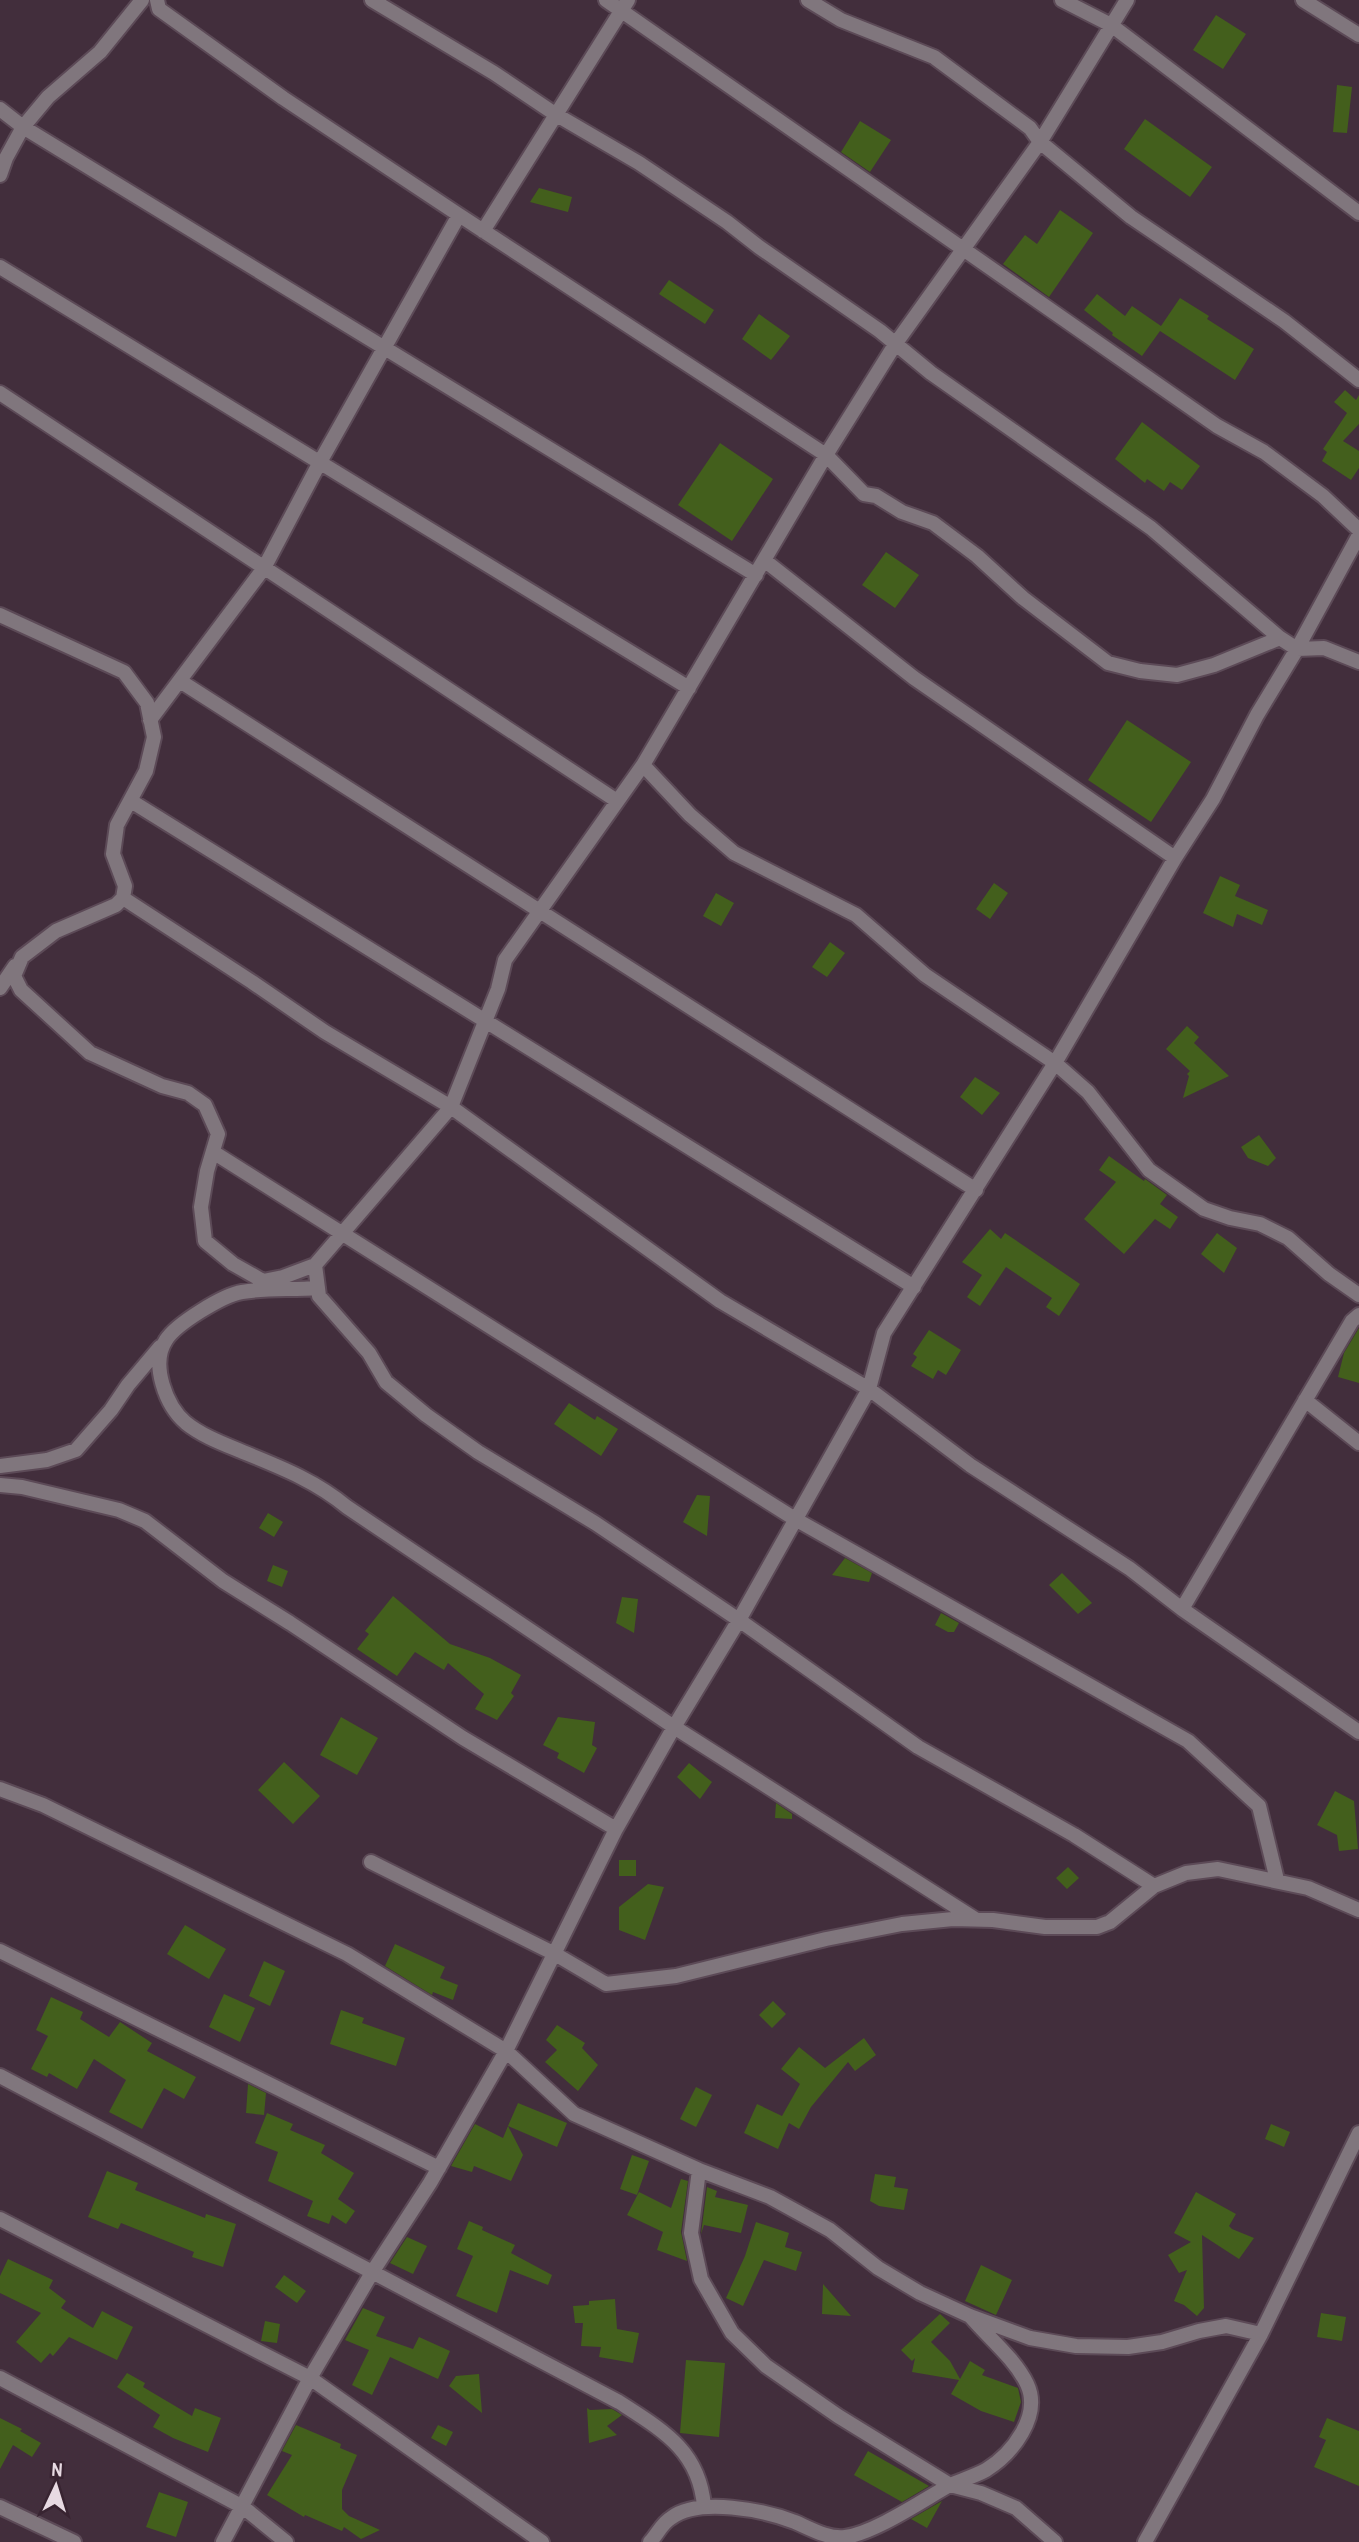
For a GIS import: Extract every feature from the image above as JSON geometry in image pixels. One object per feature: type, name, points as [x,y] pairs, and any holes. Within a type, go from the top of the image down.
[{"type":"street","points":[[0,175],[23,127],[48,96],[100,52],[142,0]]},
{"type":"street","points":[[157,0],[159,9],[284,98],[826,455],[864,494],[876,496],[902,512],[933,523],[1108,663],[1140,671],[1177,675],[1214,665],[1280,638]]},
{"type":"street","points":[[372,0],[494,72],[555,114],[639,163],[695,201],[896,343],[931,373],[1151,528],[1280,638],[1297,649],[1324,648],[1359,662]]},
{"type":"street","points":[[223,2542],[310,2378],[373,2271],[439,2168],[506,2051],[616,1829],[739,1620],[869,1389],[884,1333],[1055,1063],[1175,858],[1213,799],[1359,533],[1323,496],[1264,452],[1217,426],[963,250],[625,5],[606,0]]},
{"type":"street","points":[[808,0],[841,20],[934,57],[1030,128],[1040,142],[1131,217],[1283,321],[1359,380]]},
{"type":"street","points":[[1062,0],[1111,25],[1359,213]]},
{"type":"street","points":[[22,957],[14,976],[21,990],[90,1053],[162,1086],[188,1093],[205,1104],[218,1134],[201,1207],[205,1241],[233,1264],[263,1281],[283,1277],[314,1265],[451,1107],[498,989],[505,960],[643,765],[826,455],[896,343],[1040,142],[1127,0]]},
{"type":"street","points":[[1303,0],[1359,35]]},
{"type":"street","points":[[483,231],[625,5]]},
{"type":"street","points":[[0,109],[23,127],[756,575]]},
{"type":"street","points":[[150,720],[264,568],[320,462],[459,215]]},
{"type":"street","points":[[0,267],[690,688]]},
{"type":"street","points":[[0,393],[617,801]]},
{"type":"street","points":[[764,560],[914,678],[1175,858]]},
{"type":"street","points":[[0,615],[124,672],[147,703],[153,737],[146,771],[117,825],[113,854],[125,886],[123,898],[116,905],[56,931],[22,957],[0,988]]},
{"type":"street","points":[[180,681],[976,1190]]},
{"type":"street","points":[[643,765],[690,815],[734,853],[856,915],[925,975],[1055,1063],[1088,1093],[1149,1170],[1205,1209],[1230,1218],[1260,1224],[1288,1238],[1329,1274],[1359,1295]]},
{"type":"street","points":[[131,801],[914,1287]]},
{"type":"street","points":[[123,898],[325,1032],[451,1107],[720,1301],[869,1389],[970,1465],[1129,1568],[1182,1609],[1359,1731]]},
{"type":"street","points":[[213,1153],[796,1519],[1188,1741],[1259,1806],[1277,1880]]},
{"type":"street","points":[[314,1265],[319,1296],[369,1353],[386,1382],[426,1415],[478,1452],[595,1523],[739,1620],[918,1747],[1074,1835],[1154,1886]]},
{"type":"street","points":[[0,1466],[47,1460],[75,1450],[111,1410],[165,1340],[206,1307],[240,1292],[317,1288]]},
{"type":"street","points":[[1182,1609],[1305,1399],[1352,1321],[1359,1315]]},
{"type":"street","points":[[165,1340],[158,1364],[164,1392],[185,1422],[219,1442],[298,1474],[328,1491],[347,1507],[674,1727],[975,1919]]},
{"type":"street","points":[[1305,1399],[1359,1443]]},
{"type":"street","points":[[0,1485],[68,1497],[119,1510],[145,1521],[222,1581],[452,1731],[616,1829]]},
{"type":"street","points":[[0,1789],[43,1805],[347,1954],[506,2051],[574,2114],[770,2197],[830,2230],[878,2268],[920,2293],[970,2316],[1030,2338],[1076,2346],[1128,2347],[1162,2342],[1227,2326],[1261,2334]]},
{"type":"street","points":[[371,1862],[555,1954],[606,1984],[676,1976],[826,1939],[902,1924],[975,1919],[1045,1927],[1097,1927],[1110,1922],[1154,1886],[1186,1873],[1218,1869],[1308,1888],[1359,1910]]},
{"type":"street","points":[[0,1951],[439,2168]]},
{"type":"street","points":[[0,2076],[619,2402],[674,2442],[694,2464],[703,2487],[704,2506]]},
{"type":"street","points":[[1145,2542],[1261,2334],[1359,2133]]},
{"type":"street","points":[[699,2169],[691,2234],[701,2279],[732,2333],[766,2366],[838,2416],[950,2485],[981,2493],[1016,2508],[1055,2542]]},
{"type":"street","points":[[0,2219],[310,2378],[542,2542]]},
{"type":"street","points":[[650,2542],[669,2518],[689,2508],[704,2506],[745,2510],[790,2520],[829,2536],[846,2537],[895,2516],[950,2485],[987,2469],[1022,2434],[1031,2407],[1028,2386],[1016,2367],[970,2316]]},
{"type":"street","points":[[0,2378],[243,2507],[286,2542]]},
{"type":"street","points":[[0,2507],[74,2542]]},
{"type":"building","points":[[1216,15],[1246,34],[1223,69],[1193,50]]},
{"type":"building","points":[[1337,85],[1352,87],[1347,133],[1333,132]]},
{"type":"building","points":[[1145,119],[1212,167],[1190,197],[1124,149]]},
{"type":"building","points":[[860,121],[891,140],[870,172],[841,152]]},
{"type":"building","points":[[539,188],[572,197],[568,212],[530,202]]},
{"type":"building","points":[[1060,210],[1093,233],[1049,297],[1003,264],[1025,235],[1037,244]]},
{"type":"building","points":[[669,280],[714,310],[705,324],[659,294]]},
{"type":"building","points":[[1097,294],[1125,316],[1132,306],[1161,326],[1180,298],[1254,349],[1235,380],[1160,331],[1142,356],[1112,335],[1113,333],[1084,310]]},
{"type":"building","points":[[759,314],[790,336],[771,360],[742,339]]},
{"type":"building","points":[[1345,390],[1356,400],[1359,395],[1359,424],[1343,441],[1359,451],[1359,468],[1351,480],[1322,461],[1327,452],[1323,449],[1347,413],[1334,402]]},
{"type":"building","points":[[1142,422],[1200,466],[1182,490],[1170,482],[1164,491],[1147,479],[1145,483],[1115,459]]},
{"type":"building","points":[[720,443],[773,479],[732,541],[678,505]]},
{"type":"building","points":[[886,552],[919,575],[895,608],[862,585]]},
{"type":"building","points":[[1127,720],[1191,762],[1151,822],[1088,780]]},
{"type":"building","points":[[1220,876],[1240,885],[1235,896],[1268,910],[1262,925],[1237,914],[1233,927],[1203,913]]},
{"type":"building","points":[[994,883],[1008,893],[990,919],[976,909]]},
{"type":"building","points":[[716,893],[734,903],[721,926],[703,916]]},
{"type":"building","points":[[830,942],[845,953],[827,977],[812,967]]},
{"type":"building","points":[[1187,1026],[1199,1037],[1194,1043],[1229,1076],[1183,1098],[1189,1076],[1187,1074],[1190,1071],[1166,1049]]},
{"type":"building","points":[[975,1077],[1000,1093],[982,1115],[960,1097]]},
{"type":"building","points":[[1259,1135],[1276,1158],[1268,1166],[1248,1158],[1241,1147]]},
{"type":"building","points":[[1109,1156],[1167,1195],[1160,1204],[1178,1217],[1170,1229],[1155,1219],[1124,1254],[1084,1219],[1116,1182],[1099,1170]]},
{"type":"building","points":[[990,1229],[1001,1239],[1005,1233],[1080,1284],[1059,1316],[1046,1307],[1052,1298],[1006,1267],[980,1306],[967,1297],[982,1275],[962,1262]]},
{"type":"building","points":[[1217,1233],[1237,1248],[1224,1273],[1201,1254]]},
{"type":"building","points":[[1359,1328],[1359,1383],[1338,1377],[1344,1353]]},
{"type":"building","points":[[929,1330],[961,1350],[946,1375],[938,1370],[933,1379],[911,1366],[917,1357],[913,1354]]},
{"type":"building","points":[[569,1403],[595,1420],[597,1416],[618,1429],[601,1456],[554,1424]]},
{"type":"building","points":[[697,1495],[710,1496],[707,1536],[683,1522]]},
{"type":"building","points":[[268,1513],[283,1522],[274,1537],[259,1528]]},
{"type":"building","points":[[845,1558],[872,1573],[869,1582],[832,1575]]},
{"type":"building","points":[[273,1565],[288,1571],[282,1587],[267,1581]]},
{"type":"building","points":[[1062,1573],[1092,1603],[1078,1614],[1049,1585]]},
{"type":"building","points":[[393,1596],[450,1644],[490,1658],[521,1675],[511,1693],[514,1696],[497,1720],[475,1709],[484,1694],[448,1663],[444,1670],[415,1652],[397,1676],[357,1649],[369,1634],[365,1631]]},
{"type":"building","points":[[622,1597],[638,1599],[634,1633],[616,1623]]},
{"type":"building","points":[[941,1613],[959,1623],[954,1632],[935,1625]]},
{"type":"building","points":[[341,1717],[378,1738],[357,1775],[320,1755]]},
{"type":"building","points":[[558,1717],[595,1722],[592,1745],[597,1748],[584,1773],[557,1758],[559,1753],[543,1745]]},
{"type":"building","points":[[284,1762],[320,1796],[293,1824],[258,1790]]},
{"type":"building","points":[[689,1763],[712,1782],[700,1799],[677,1777]]},
{"type":"building","points":[[1335,1791],[1354,1801],[1358,1849],[1339,1851],[1337,1835],[1317,1825]]},
{"type":"building","points":[[776,1803],[792,1814],[792,1819],[775,1818]]},
{"type":"building","points":[[619,1860],[636,1860],[636,1876],[619,1876]]},
{"type":"building","points":[[1068,1867],[1079,1878],[1067,1889],[1056,1878]]},
{"type":"building","points":[[648,1884],[664,1887],[645,1940],[619,1930],[619,1907]]},
{"type":"building","points":[[185,1925],[226,1949],[209,1979],[167,1954]]},
{"type":"building","points":[[395,1944],[445,1967],[440,1978],[458,1985],[453,2000],[433,1992],[432,1995],[385,1966]]},
{"type":"building","points":[[264,1961],[285,1971],[270,2006],[249,1996]]},
{"type":"building","points":[[224,1994],[255,2008],[240,2042],[209,2027]]},
{"type":"building","points":[[51,1997],[83,2012],[80,2019],[109,2037],[120,2022],[152,2043],[147,2051],[196,2077],[184,2099],[164,2088],[142,2129],[109,2112],[126,2080],[94,2059],[77,2089],[49,2073],[47,2077],[31,2069],[48,2036],[36,2030]]},
{"type":"building","points":[[773,2001],[786,2014],[772,2028],[759,2015]]},
{"type":"building","points":[[341,2010],[364,2018],[362,2023],[405,2038],[396,2066],[330,2044]]},
{"type":"building","points":[[557,2025],[585,2043],[582,2048],[598,2065],[578,2091],[545,2062],[557,2050],[546,2040]]},
{"type":"building","points":[[864,2038],[876,2055],[855,2071],[848,2062],[811,2107],[799,2129],[789,2123],[778,2149],[744,2133],[757,2104],[782,2116],[800,2084],[781,2069],[799,2047],[825,2068]]},
{"type":"building","points":[[248,2084],[266,2093],[264,2115],[246,2113]]},
{"type":"building","points":[[696,2087],[712,2095],[696,2127],[680,2119]]},
{"type":"building","points":[[518,2103],[567,2123],[557,2147],[508,2126]]},
{"type":"building","points":[[267,2113],[293,2124],[290,2130],[325,2145],[321,2153],[354,2173],[338,2199],[355,2211],[346,2224],[332,2215],[329,2224],[307,2216],[313,2201],[268,2181],[278,2152],[255,2143]]},
{"type":"building","points":[[475,2124],[503,2138],[508,2126],[523,2155],[511,2181],[474,2166],[472,2172],[451,2166]]},
{"type":"building","points":[[1271,2124],[1290,2132],[1284,2147],[1265,2139]]},
{"type":"building","points":[[632,2155],[649,2161],[637,2195],[620,2189]]},
{"type":"building","points":[[107,2171],[138,2183],[135,2190],[205,2218],[206,2214],[236,2224],[223,2267],[192,2257],[194,2252],[121,2223],[118,2229],[88,2217]]},
{"type":"building","points":[[875,2174],[896,2177],[894,2187],[908,2189],[904,2210],[879,2206],[870,2201]]},
{"type":"building","points":[[681,2179],[688,2181],[681,2232],[687,2261],[657,2250],[663,2232],[627,2215],[639,2192],[671,2208]]},
{"type":"building","points":[[707,2187],[717,2191],[715,2197],[748,2205],[741,2233],[704,2225],[701,2234]]},
{"type":"building","points":[[1196,2192],[1236,2214],[1229,2226],[1254,2238],[1239,2259],[1202,2235],[1204,2308],[1197,2316],[1184,2305],[1174,2301],[1187,2270],[1179,2273],[1168,2255],[1191,2242],[1174,2233]]},
{"type":"building","points":[[469,2221],[515,2245],[511,2253],[552,2275],[548,2285],[510,2270],[497,2313],[456,2296],[473,2256],[457,2249]]},
{"type":"building","points":[[756,2222],[789,2233],[785,2247],[802,2252],[796,2271],[764,2260],[743,2306],[726,2298],[745,2256]]},
{"type":"building","points":[[407,2237],[427,2246],[413,2274],[390,2263]]},
{"type":"building","points":[[8,2259],[53,2280],[49,2288],[66,2301],[61,2308],[93,2328],[102,2311],[133,2327],[117,2360],[69,2337],[53,2356],[50,2353],[41,2363],[16,2342],[41,2313],[0,2293],[0,2276]]},
{"type":"building","points":[[981,2265],[1012,2280],[996,2315],[965,2301]]},
{"type":"building","points":[[284,2275],[306,2291],[297,2303],[275,2287]]},
{"type":"building","points":[[823,2284],[851,2316],[822,2314]]},
{"type":"building","points":[[615,2299],[617,2329],[639,2333],[633,2363],[599,2357],[601,2347],[581,2346],[583,2323],[575,2323],[573,2306],[589,2305],[589,2301]]},
{"type":"building","points":[[363,2308],[385,2317],[376,2336],[413,2349],[419,2337],[450,2351],[438,2379],[390,2357],[372,2395],[352,2385],[369,2350],[345,2340]]},
{"type":"building","points":[[1321,2313],[1346,2317],[1342,2341],[1317,2337]]},
{"type":"building","points":[[940,2314],[950,2323],[931,2342],[950,2361],[960,2379],[970,2361],[985,2370],[982,2375],[1018,2388],[1021,2402],[1014,2422],[981,2411],[951,2394],[959,2380],[912,2372],[915,2358],[912,2361],[901,2350]]},
{"type":"building","points":[[265,2321],[280,2324],[277,2343],[261,2341]]},
{"type":"building","points":[[686,2360],[725,2363],[719,2437],[680,2433]]},
{"type":"building","points":[[127,2373],[145,2383],[143,2387],[192,2416],[195,2408],[221,2418],[208,2452],[153,2427],[160,2415],[117,2387]]},
{"type":"building","points":[[479,2374],[482,2413],[449,2386],[456,2376]]},
{"type":"building","points":[[587,2408],[612,2409],[622,2415],[607,2426],[617,2435],[589,2443]]},
{"type":"building","points":[[0,2418],[41,2443],[32,2457],[13,2445],[0,2469]]},
{"type":"building","points":[[1327,2418],[1359,2431],[1359,2486],[1314,2467],[1326,2440],[1319,2437]]},
{"type":"building","points":[[296,2425],[341,2444],[340,2448],[357,2455],[342,2490],[342,2509],[349,2516],[380,2530],[361,2539],[344,2527],[342,2531],[305,2515],[304,2517],[267,2495],[292,2455],[282,2451]]},
{"type":"building","points":[[438,2425],[453,2432],[446,2446],[431,2438]]},
{"type":"building","points":[[868,2451],[929,2486],[902,2502],[854,2475]]},
{"type":"building","points":[[159,2492],[188,2502],[176,2537],[146,2527]]},
{"type":"building","points":[[942,2501],[927,2528],[911,2519],[918,2515]]}]
